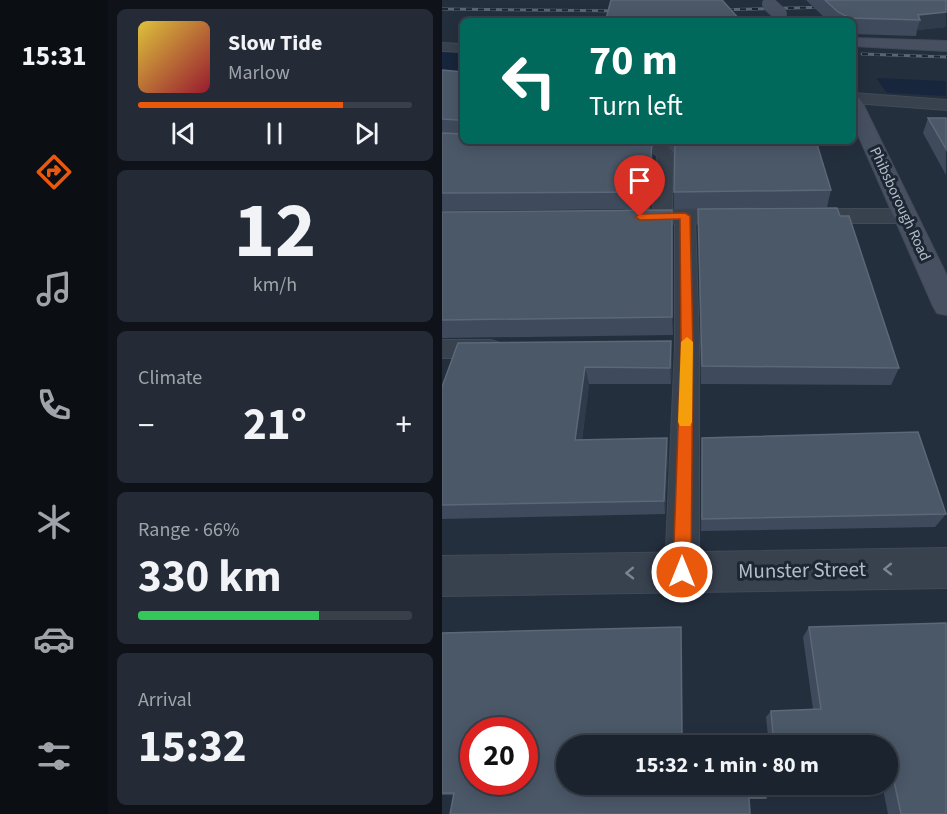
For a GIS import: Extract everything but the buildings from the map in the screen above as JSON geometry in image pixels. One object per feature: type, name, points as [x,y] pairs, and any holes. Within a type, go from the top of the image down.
[{"type":"main road","points":[[856,42],[946,46]]},
{"type":"main road","name":"Phibsborough Road","points":[[856,110],[905,216],[940,274],[946,306]]},
{"type":"street","points":[[856,103],[946,105]]},
{"type":"street","points":[[604,218],[905,216]]},
{"type":"street","name":"Munster Street","points":[[442,576],[946,568]]},
{"type":"lane","points":[[442,47],[460,48]]},
{"type":"lane","points":[[597,145],[659,148],[665,156],[674,217],[675,347],[682,572]]},
{"type":"lane","points":[[442,349],[512,349]]},
{"type":"water","points":[[442,48],[460,49],[460,74],[442,73]]},
{"type":"water","points":[[856,77],[946,81],[946,96],[856,91]]},
{"type":"pier","points":[[856,74],[874,75],[889,96],[856,94]]},
{"type":"railway","points":[[716,10],[830,7]]},
{"type":"railway","points":[[442,9],[626,11]]},
{"type":"railway","points":[[862,54],[947,57]]},
{"type":"slow traffic","points":[[685,422],[687,342]]},
{"type":"route","points":[[640,217],[685,216],[687,346],[682,572]]}]
